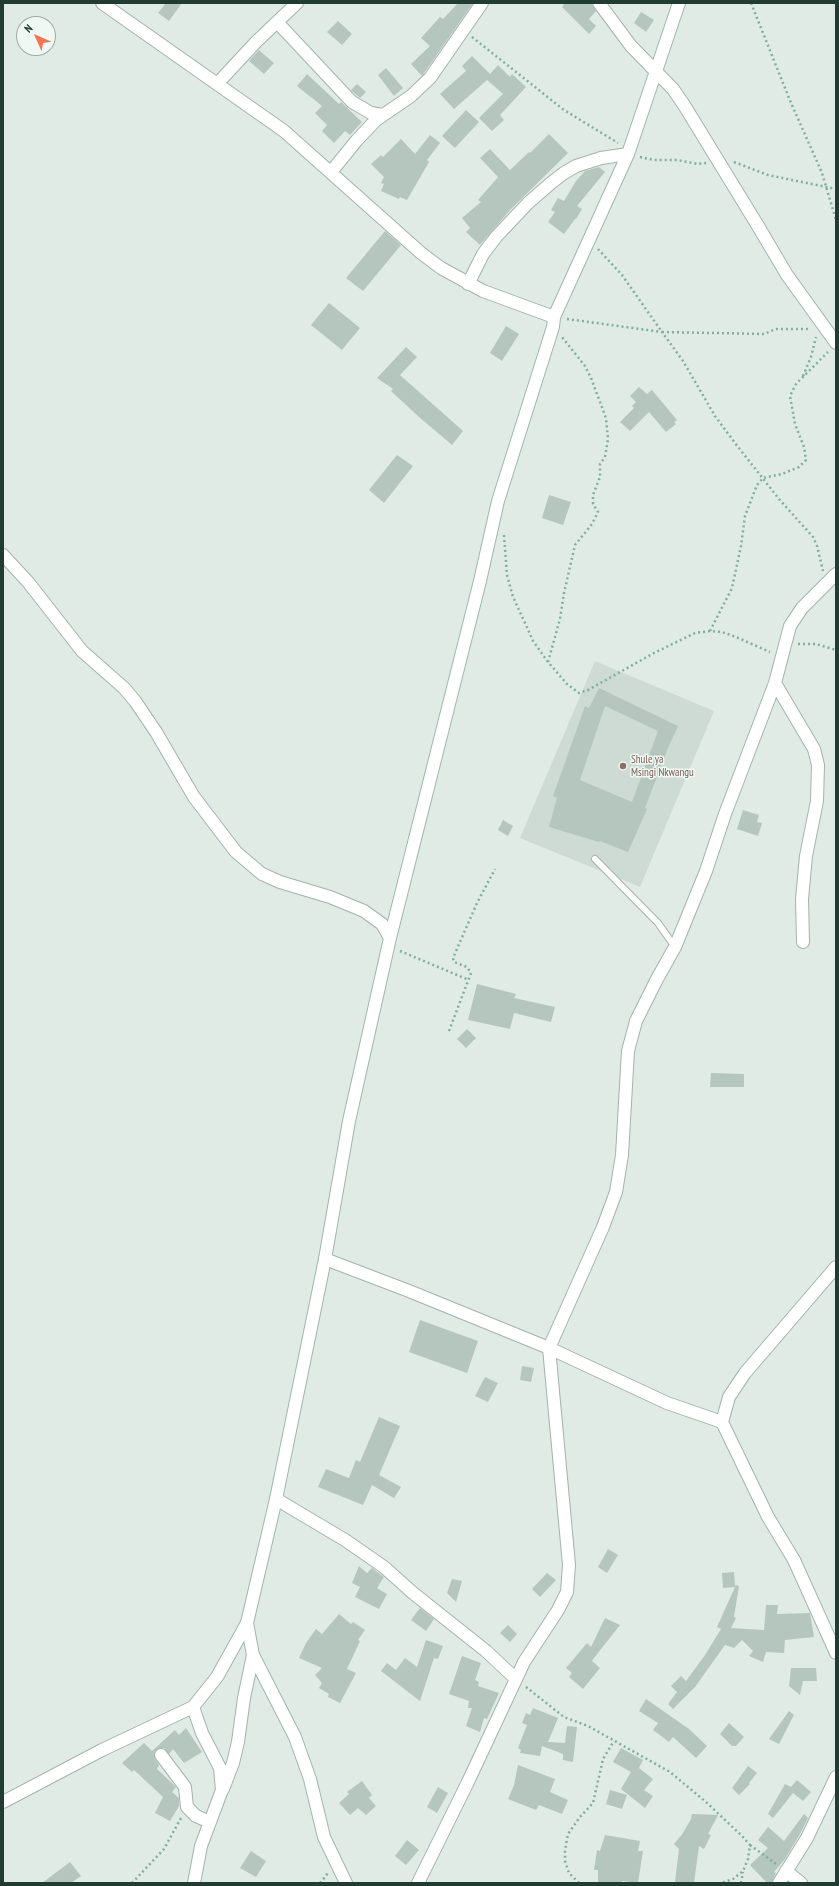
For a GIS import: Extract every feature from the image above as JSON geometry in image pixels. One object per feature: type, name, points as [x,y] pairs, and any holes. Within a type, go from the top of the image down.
[{"type":"street","points":[[102,3],[270,121],[331,172],[421,253],[441,268],[468,284],[554,322]]},
{"type":"street","points":[[217,84],[297,3]]},
{"type":"street","points":[[331,172],[357,140],[382,116],[421,89],[437,70],[482,3]]},
{"type":"street","points":[[599,3],[632,46],[684,105],[787,275],[834,346]]},
{"type":"street","points":[[3,1802],[102,1750],[193,1708],[217,1678],[247,1623],[276,1499],[325,1259],[349,1121],[389,942],[480,581],[498,502],[554,322],[588,239],[629,151],[679,3]]},
{"type":"street","points":[[277,22],[352,102],[371,113],[382,116]]},
{"type":"street","points":[[468,284],[483,254],[496,237],[528,203],[551,183],[576,166],[629,151]]},
{"type":"street","points":[[3,555],[28,582],[82,651],[124,688],[135,701],[156,732],[194,797],[236,852],[262,874],[280,882],[330,897],[364,911],[382,924],[389,942]]},
{"type":"street","points":[[418,1883],[467,1784],[524,1662],[558,1610],[566,1592],[569,1565],[549,1348],[603,1228],[616,1192],[622,1155],[628,1051],[636,1021],[675,947],[706,871],[728,806],[775,683],[793,620],[836,574]]},
{"type":"street","points":[[775,683],[814,749],[818,765],[817,800],[806,856],[803,891],[803,942]]},
{"type":"street","points":[[325,1259],[409,1291],[549,1348],[666,1403],[722,1422]]},
{"type":"street","points":[[836,1266],[745,1373],[729,1397],[722,1422],[768,1517],[794,1560],[836,1653]]},
{"type":"street","points":[[276,1499],[345,1540],[384,1567],[413,1593],[486,1651],[516,1679]]},
{"type":"street","points":[[247,1623],[253,1655],[295,1737],[308,1773],[324,1837],[346,1883]]},
{"type":"street","points":[[194,1883],[201,1846],[231,1768],[238,1742],[244,1698],[253,1655]]},
{"type":"street","points":[[193,1708],[202,1733],[220,1768],[222,1790]]},
{"type":"street","points":[[161,1755],[185,1787],[187,1807],[196,1816],[210,1822]]},
{"type":"street","points":[[779,1883],[807,1838],[836,1777]]},
{"type":"street","points":[[786,1871],[800,1883]]},
{"type":"lane","points":[[595,859],[658,923],[675,947]]},
{"type":"path","points":[[751,3],[827,187],[836,220]]},
{"type":"path","points":[[463,30],[564,110],[629,151],[654,160],[677,160],[698,164],[718,160],[727,160],[768,175],[836,189]]},
{"type":"path","points":[[588,239],[622,275],[683,361],[715,416],[815,540],[827,583]]},
{"type":"path","points":[[554,322],[662,332],[764,334],[776,329],[821,328],[802,378]]},
{"type":"path","points":[[548,662],[560,619],[564,593],[575,545],[592,524],[598,512],[593,504],[593,495],[600,477],[600,464],[605,457],[608,439],[604,411],[585,366],[554,322]]},
{"type":"path","points":[[710,631],[732,588],[741,546],[745,516],[750,498],[757,485],[764,478],[799,468],[806,460],[804,448],[795,424],[790,396],[793,388],[834,346]]},
{"type":"path","points":[[503,529],[507,575],[513,597],[534,641],[548,662],[567,684],[579,693],[588,690],[675,642],[695,633],[710,631],[783,651],[801,644],[816,644],[836,650]]},
{"type":"path","points":[[449,1031],[469,980],[470,970],[454,962],[453,958],[477,903],[495,869]]},
{"type":"path","points":[[389,942],[469,980]]},
{"type":"path","points":[[516,1679],[564,1717],[588,1726],[614,1742],[670,1772],[706,1802],[750,1845],[786,1871]]},
{"type":"path","points":[[579,1883],[569,1873],[566,1861],[565,1851],[568,1834],[580,1817],[593,1803],[603,1759],[614,1742]]},
{"type":"path","points":[[132,1883],[164,1849],[187,1807]]},
{"type":"path","points":[[741,1883],[743,1871],[748,1859],[750,1845]]},
{"type":"path","points":[[721,1883],[733,1879],[743,1871]]},
{"type":"shaded area","points":[[595,661],[714,711],[640,887],[520,838]]},
{"type":"building","points":[[166,3],[182,3],[169,21],[158,13]]},
{"type":"building","points":[[458,3],[473,3],[422,76],[411,64],[430,46],[421,38],[440,17],[443,19]]},
{"type":"building","points":[[562,3],[591,3],[596,11],[589,19],[596,26],[589,34],[562,7],[564,5]]},
{"type":"building","points":[[641,12],[654,20],[646,32],[634,23]]},
{"type":"building","points":[[338,21],[352,34],[342,45],[327,32]]},
{"type":"building","points":[[259,50],[274,63],[264,74],[249,61]]},
{"type":"building","points":[[472,56],[490,74],[498,65],[510,77],[512,74],[526,87],[500,115],[504,120],[492,131],[479,118],[503,94],[487,80],[454,109],[440,94],[466,71],[462,66]]},
{"type":"building","points":[[386,68],[403,88],[394,96],[378,75]]},
{"type":"building","points":[[307,74],[339,104],[341,102],[362,122],[350,135],[345,131],[334,143],[322,131],[327,125],[315,113],[322,106],[297,86]]},
{"type":"building","points":[[357,84],[366,92],[360,98],[351,90]]},
{"type":"building","points":[[466,110],[479,122],[455,148],[442,136]]},
{"type":"building","points":[[549,134],[568,153],[510,210],[480,245],[466,232],[470,228],[462,218],[481,202],[478,200],[498,177],[480,158],[490,149],[510,170]]},
{"type":"building","points":[[430,135],[440,143],[427,160],[429,162],[407,200],[400,197],[399,199],[381,191],[384,184],[381,183],[384,177],[371,164],[381,155],[383,157],[401,139],[415,154]]},
{"type":"building","points":[[599,167],[605,172],[577,206],[582,209],[564,234],[548,222],[555,212],[551,210],[558,198],[564,201],[576,181],[585,171]]},
{"type":"building","points":[[385,231],[401,245],[363,291],[346,278]]},
{"type":"building","points":[[329,303],[360,328],[342,350],[311,325]]},
{"type":"building","points":[[506,326],[519,334],[502,361],[490,353]]},
{"type":"building","points":[[406,347],[417,357],[400,375],[463,431],[452,445],[391,391],[393,389],[377,378]]},
{"type":"building","points":[[639,387],[647,394],[652,390],[677,420],[674,422],[676,424],[666,432],[649,412],[630,431],[620,422],[634,408],[632,406],[636,402],[630,396]]},
{"type":"building","points":[[397,455],[413,466],[384,503],[369,490]]},
{"type":"building","points":[[549,495],[571,502],[563,525],[542,518]]},
{"type":"building","points":[[599,688],[678,726],[645,808],[647,809],[628,852],[600,841],[599,842],[549,827],[557,798],[553,796],[585,706],[589,708]],"holes":[[[605,706],[658,731],[632,802],[580,780]]]},
{"type":"building","points":[[743,810],[759,815],[757,822],[762,823],[758,836],[737,829]]},
{"type":"building","points":[[503,820],[513,826],[508,836],[498,830]]},
{"type":"building","points":[[477,984],[516,994],[514,998],[555,1007],[551,1022],[514,1013],[510,1029],[468,1020]]},
{"type":"building","points":[[467,1029],[476,1038],[466,1048],[457,1039]]},
{"type":"building","points":[[711,1073],[744,1074],[744,1087],[710,1087]]},
{"type":"building","points":[[420,1320],[478,1341],[467,1373],[409,1352]]},
{"type":"building","points":[[522,1366],[534,1368],[531,1382],[520,1380]]},
{"type":"building","points":[[485,1377],[498,1383],[488,1402],[475,1396]]},
{"type":"building","points":[[379,1417],[400,1426],[379,1475],[401,1487],[394,1498],[372,1485],[363,1505],[318,1487],[326,1469],[349,1478],[356,1460],[360,1462]]},
{"type":"building","points":[[608,1549],[618,1555],[607,1573],[598,1567]]},
{"type":"building","points":[[359,1566],[367,1573],[372,1568],[384,1577],[377,1588],[387,1594],[379,1609],[355,1597],[360,1587],[352,1583]]},
{"type":"building","points":[[734,1572],[735,1586],[739,1586],[734,1617],[736,1618],[731,1628],[764,1630],[766,1605],[778,1605],[777,1614],[810,1613],[814,1637],[785,1640],[784,1653],[766,1652],[763,1662],[749,1656],[753,1651],[742,1640],[734,1648],[725,1645],[695,1687],[673,1709],[668,1704],[677,1692],[671,1686],[681,1676],[686,1681],[705,1655],[721,1629],[717,1627],[735,1587],[723,1588],[722,1573]]},
{"type":"building","points":[[547,1573],[556,1580],[540,1597],[532,1589]]},
{"type":"building","points":[[452,1579],[462,1581],[456,1602],[447,1593]]},
{"type":"building","points":[[420,1608],[434,1619],[426,1631],[411,1620]]},
{"type":"building","points":[[339,1614],[351,1624],[353,1622],[365,1630],[358,1640],[360,1641],[347,1669],[356,1673],[340,1703],[328,1697],[329,1694],[319,1688],[322,1683],[315,1675],[322,1668],[299,1658],[306,1643],[316,1629],[322,1634]]},
{"type":"building","points":[[605,1618],[620,1625],[592,1661],[600,1668],[583,1689],[569,1677],[572,1673],[566,1668],[587,1643],[591,1647]]},
{"type":"building","points":[[508,1625],[517,1634],[510,1642],[500,1633]]},
{"type":"building","points":[[426,1640],[443,1646],[438,1659],[434,1658],[420,1701],[381,1671],[387,1663],[396,1670],[405,1658],[417,1667]]},
{"type":"building","points":[[462,1656],[481,1663],[475,1680],[479,1682],[478,1686],[499,1693],[487,1719],[484,1718],[480,1732],[466,1726],[472,1708],[468,1708],[469,1701],[449,1694]]},
{"type":"building","points":[[791,1668],[816,1668],[817,1681],[803,1681],[800,1695],[789,1686]]},
{"type":"building","points":[[646,1699],[689,1729],[707,1746],[696,1758],[673,1737],[669,1742],[653,1730],[658,1723],[639,1711]]},
{"type":"building","points":[[533,1708],[558,1718],[548,1742],[565,1743],[567,1726],[577,1727],[573,1762],[563,1760],[563,1754],[542,1746],[540,1756],[520,1753],[521,1750],[518,1748],[527,1725],[522,1723],[526,1713],[530,1715]]},
{"type":"building","points":[[789,1711],[794,1715],[779,1744],[769,1739]]},
{"type":"building","points":[[729,1723],[744,1737],[736,1746],[732,1746],[720,1734]]},
{"type":"building","points":[[186,1728],[202,1752],[184,1763],[173,1749],[169,1754],[164,1748],[160,1748],[154,1752],[155,1759],[159,1765],[157,1769],[176,1787],[172,1792],[179,1798],[179,1806],[170,1821],[155,1813],[163,1797],[134,1770],[132,1772],[122,1763],[144,1743],[152,1751],[175,1730],[179,1735]]},
{"type":"building","points":[[621,1748],[643,1760],[639,1768],[653,1779],[644,1790],[653,1796],[645,1808],[621,1789],[631,1772],[613,1762]]},
{"type":"building","points":[[518,1765],[555,1779],[550,1792],[568,1800],[562,1814],[539,1805],[536,1810],[508,1799],[514,1785]]},
{"type":"building","points":[[748,1766],[757,1773],[749,1783],[750,1784],[739,1795],[732,1788]]},
{"type":"building","points":[[797,1780],[811,1792],[803,1801],[793,1793],[773,1818],[768,1814],[785,1784],[791,1787]]},
{"type":"building","points":[[362,1781],[372,1795],[369,1798],[376,1806],[366,1815],[358,1808],[350,1815],[339,1803],[349,1794],[347,1792]]},
{"type":"building","points":[[438,1787],[448,1793],[437,1813],[427,1807]]},
{"type":"building","points":[[610,1790],[627,1795],[622,1809],[606,1804]]},
{"type":"building","points":[[692,1814],[718,1815],[708,1834],[711,1835],[704,1849],[699,1846],[694,1883],[675,1882],[679,1849],[674,1844],[683,1833],[691,1819]]},
{"type":"building","points":[[804,1814],[808,1818],[800,1834],[785,1859],[774,1872],[776,1873],[772,1882],[767,1883],[750,1865],[768,1848],[758,1840],[768,1827],[784,1841]]},
{"type":"building","points":[[605,1835],[640,1841],[638,1851],[643,1851],[638,1883],[622,1881],[622,1883],[598,1883],[598,1870],[594,1870],[597,1850],[600,1851]]},
{"type":"building","points":[[407,1840],[419,1850],[406,1865],[395,1856]]},
{"type":"building","points":[[251,1851],[266,1861],[256,1877],[240,1868]]},
{"type":"building","points":[[70,1862],[81,1876],[71,1883],[42,1883]]},
{"type":"place","name":"Shule ya Msingi Nkwangu","points":[[623,766]]}]
